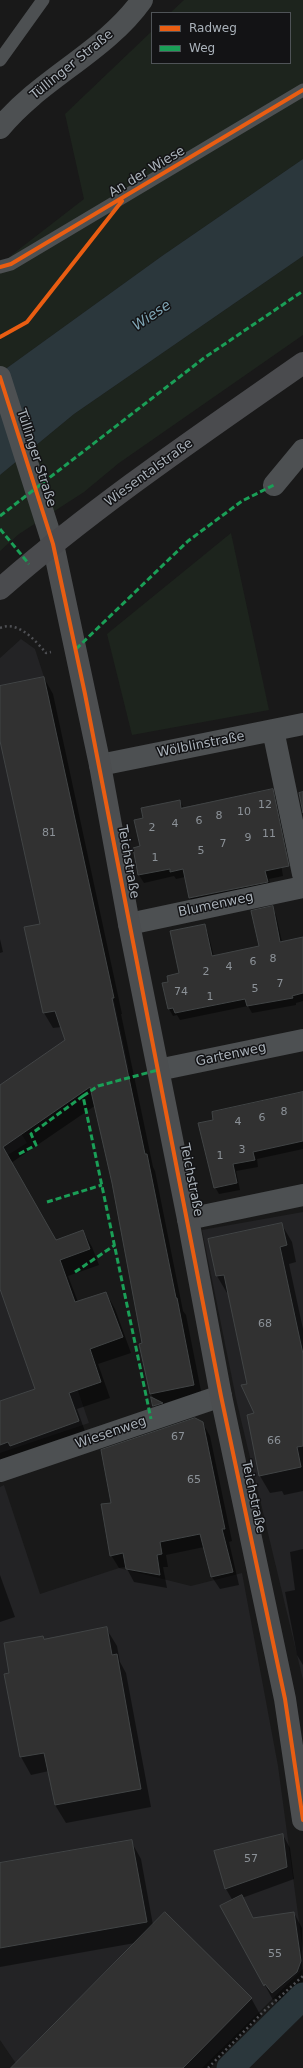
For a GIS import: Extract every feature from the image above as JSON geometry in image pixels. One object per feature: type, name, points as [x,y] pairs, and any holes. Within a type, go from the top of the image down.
[{"type":"main road","name":"Wiesentalstraße","points":[[0,589],[53,544],[147,473],[303,363]]},
{"type":"street","name":"Tüllinger Straße","points":[[0,128],[33,96],[120,26],[142,0]]},
{"type":"street","name":"Tüllinger Straße","points":[[0,377],[53,544]]},
{"type":"street","points":[[274,485],[303,450]]},
{"type":"street","name":"Teichstraße","points":[[53,544],[100,765],[129,924],[188,1219],[221,1396],[285,1699],[303,1820]]},
{"type":"street","name":"Wölblinstraße","points":[[100,765],[303,724]]},
{"type":"street","points":[[274,730],[303,874]]},
{"type":"street","name":"Blumenweg","points":[[129,924],[303,887]]},
{"type":"street","name":"Gartenweg","points":[[158,1070],[303,1040]]},
{"type":"street","points":[[188,1219],[303,1195]]},
{"type":"street","name":"Wiesenweg","points":[[0,1471],[221,1396]]},
{"type":"lane","points":[[0,60],[43,0]]},
{"type":"lane","name":"An der Wiese","points":[[0,267],[11,264],[303,90]]},
{"type":"path","points":[[0,628],[4,626],[23,630],[34,638],[46,653],[76,649]]},
{"type":"path","points":[[208,2068],[263,2012],[303,1976]]},
{"type":"shaded area","points":[[184,0],[303,0],[303,159],[162,256],[0,373],[0,264],[84,199],[65,114],[151,32],[151,64],[291,64],[291,12],[171,12]]},
{"type":"shaded area","points":[[303,256],[303,335],[119,463],[84,492],[19,534],[0,551],[0,475],[74,414]]},
{"type":"shaded area","points":[[231,533],[269,710],[132,735],[107,634]]},
{"type":"shaded area","points":[[21,639],[35,649],[44,677],[129,1069],[77,1080],[15,1123],[27,1143],[0,1160],[0,658]]},
{"type":"shaded area","points":[[0,1191],[24,1232],[89,1423],[0,1453]]},
{"type":"shaded area","points":[[303,1212],[303,1680],[237,1403],[202,1230]]},
{"type":"shaded area","points":[[4,1485],[40,1594],[119,1568],[191,1586],[242,1573],[278,1766],[303,1951],[303,1969],[202,2068],[19,2068],[0,2040],[0,1487]]},
{"type":"water","name":"Wiese","points":[[303,159],[303,256],[74,414],[0,475],[0,373],[162,256]]},
{"type":"building","points":[[44,677],[114,998],[112,998],[145,1154],[147,1154],[194,1385],[150,1394],[139,1344],[142,1343],[112,1183],[90,1087],[3,1147],[56,1240],[83,1230],[90,1249],[60,1260],[75,1302],[106,1292],[123,1337],[90,1349],[101,1382],[69,1393],[79,1421],[10,1446],[8,1442],[0,1445],[0,1401],[35,1389],[0,1289],[0,1085],[65,1040],[55,1011],[43,1013],[24,927],[40,924],[0,741],[0,686]]},
{"type":"building","points":[[273,789],[289,866],[265,871],[268,882],[189,898],[183,869],[170,872],[170,869],[138,875],[133,848],[140,846],[134,820],[143,818],[141,808],[180,800],[181,808]]},
{"type":"building","points":[[303,792],[303,813],[299,793]]},
{"type":"building","points":[[273,906],[280,942],[303,937],[303,993],[292,996],[293,998],[247,1006],[245,999],[175,1013],[173,1008],[168,1009],[162,983],[168,982],[167,976],[179,973],[170,931],[205,924],[212,956],[259,946],[251,911]]},
{"type":"building","points":[[303,1092],[303,1141],[253,1152],[255,1160],[233,1164],[237,1183],[214,1188],[198,1123],[213,1120],[212,1112]]},
{"type":"building","points":[[282,1223],[287,1245],[280,1247],[303,1354],[303,1446],[297,1447],[301,1467],[259,1476],[247,1415],[254,1413],[241,1385],[247,1384],[224,1275],[216,1276],[208,1239]]},
{"type":"building","points":[[151,1397],[163,1403],[153,1406]]},
{"type":"building","points":[[195,1418],[203,1422],[225,1529],[222,1529],[233,1572],[211,1577],[200,1534],[160,1542],[162,1554],[157,1555],[160,1575],[126,1569],[123,1553],[110,1556],[101,1504],[111,1503],[101,1450]]},
{"type":"building","points":[[107,1627],[112,1655],[117,1654],[141,1789],[55,1805],[44,1753],[20,1757],[4,1674],[9,1673],[4,1643],[43,1636],[44,1639]]},
{"type":"building","points":[[283,1834],[287,1867],[225,1889],[214,1851]]},
{"type":"building","points":[[132,1840],[147,1922],[0,1948],[0,1863]]},
{"type":"building","points":[[242,1895],[253,1918],[294,1912],[301,1961],[297,1972],[272,1993],[265,1984],[264,1986],[220,1906]]},
{"type":"building","points":[[165,1912],[252,1998],[183,2068],[11,2068]]},
{"type":"waterway","points":[[230,2068],[303,1996]]},
{"type":"marked path","points":[[0,516],[204,358],[303,291]]},
{"type":"marked path","points":[[76,649],[188,541],[242,501],[274,485]]},
{"type":"marked path","points":[[0,529],[29,564]]},
{"type":"marked path","points":[[83,1096],[98,1086],[158,1070]]},
{"type":"marked path","points":[[19,1154],[36,1145],[31,1134],[83,1096],[151,1419]]},
{"type":"marked path","points":[[47,1202],[102,1185]]},
{"type":"marked path","points":[[75,1272],[115,1245]]},
{"type":"cycle path","points":[[0,267],[11,264],[303,90]]},
{"type":"cycle path","points":[[0,337],[27,322],[122,201]]},
{"type":"cycle path","points":[[0,377],[53,544],[85,694],[221,1396],[285,1699],[303,1820]]}]
